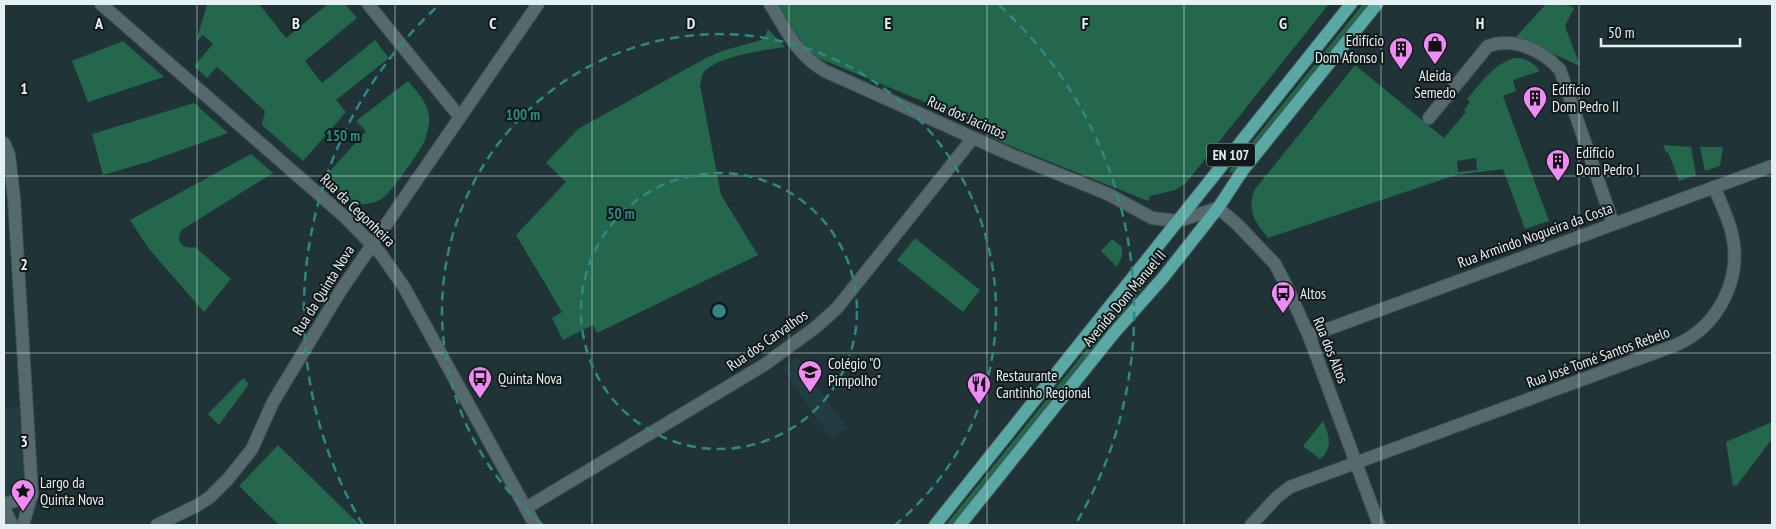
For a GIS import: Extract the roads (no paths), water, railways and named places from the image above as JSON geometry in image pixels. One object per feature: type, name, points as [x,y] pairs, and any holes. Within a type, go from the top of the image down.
[{"type":"main road","name":"Avenida Dom Manuel II","points":[[935,525],[1351,4]]},
{"type":"main road","name":"Avenida Dom Manuel II","points":[[960,525],[1108,341],[1162,279],[1218,208],[1244,170],[1376,4]]},
{"type":"street","name":"Rua da Cegonheira","points":[[101,4],[346,218],[372,243],[401,282],[535,525]]},
{"type":"street","points":[[368,4],[459,116]]},
{"type":"street","name":"Rua da Quinta Nova","points":[[157,525],[210,497],[228,479],[252,449],[273,402],[332,304],[459,116],[538,4]]},
{"type":"street","name":"Rua dos Jacintos","points":[[770,4],[800,53],[814,65],[973,138],[1108,194],[1152,218],[1178,221]]},
{"type":"street","points":[[1429,118],[1488,46],[1515,44],[1541,54],[1560,70],[1613,224]]},
{"type":"street","name":"Rua dos Carvalhos","points":[[526,508],[764,365],[816,327],[837,308],[973,138]]},
{"type":"street","points":[[4,143],[9,155],[14,199],[32,496],[23,525]]},
{"type":"street","name":"Rua Armindo Nogueira da Costa","points":[[1309,336],[1772,166]]},
{"type":"street","name":"Rua José Tomé Santos Rebelo","points":[[1251,525],[1277,496],[1290,487],[1676,345],[1698,332],[1717,312],[1728,291],[1733,271],[1734,254],[1731,230],[1714,187]]},
{"type":"street","points":[[1178,221],[1218,208]]},
{"type":"street","name":"Rua dos Altos","points":[[1218,208],[1237,224],[1275,264],[1287,287],[1309,336],[1380,525]]},
{"type":"street","points":[[12,525],[4,506],[32,496]]},
{"type":"place","name":"Aleida Semedo","points":[[1435,65]]},
{"type":"place","name":"Edifício Dom Afonso I","points":[[1401,70]]},
{"type":"place","name":"Edifício Dom Pedro II","points":[[1535,119]]},
{"type":"place","name":"Edifício Dom Pedro I","points":[[1558,182]]},
{"type":"place","name":"Altos","points":[[1283,314]]},
{"type":"place","name":"Colégio \"O Pimpolho\"","points":[[810,393]]},
{"type":"place","name":"Quinta Nova","points":[[480,399]]},
{"type":"place","name":"Restaurante Cantinho Regional","points":[[979,405]]},
{"type":"place","name":"Largo da Quinta Nova","points":[[23,512]]}]
